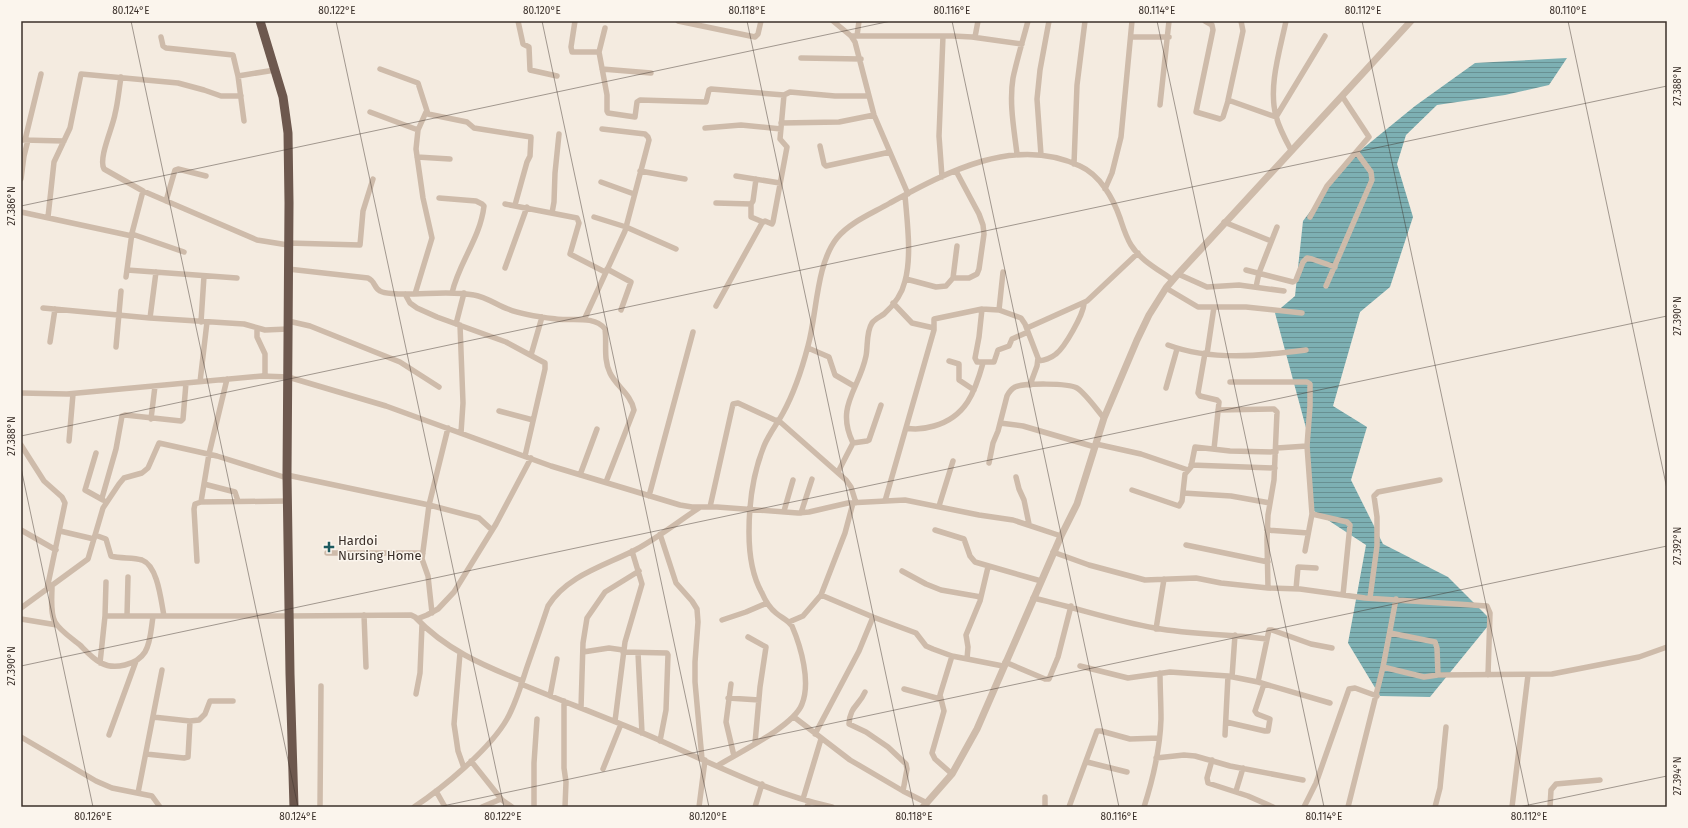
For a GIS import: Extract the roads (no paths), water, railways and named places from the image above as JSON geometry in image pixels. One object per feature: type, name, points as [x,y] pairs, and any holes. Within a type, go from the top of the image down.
[{"type":"highway","points":[[260,21],[283,97],[288,133],[287,476],[294,807]]},
{"type":"street","points":[[518,21],[523,44],[529,47],[530,70],[557,76]]},
{"type":"street","points":[[575,21],[571,51],[599,52]]},
{"type":"street","points":[[678,21],[755,37],[758,34],[761,21]]},
{"type":"street","points":[[833,21],[854,36],[975,37],[1022,44]]},
{"type":"street","points":[[853,443],[847,430],[846,416],[854,386],[866,355],[871,325],[900,295],[906,279],[908,244],[906,194],[874,115],[854,36],[859,21]]},
{"type":"street","points":[[975,37],[978,21]]},
{"type":"street","points":[[1017,154],[1012,90],[1028,21]]},
{"type":"street","points":[[1041,156],[1037,99],[1040,70],[1049,21]]},
{"type":"street","points":[[1074,164],[1077,85],[1086,21]]},
{"type":"street","points":[[1105,189],[1112,173],[1122,137],[1132,21]]},
{"type":"street","points":[[1160,105],[1169,21]]},
{"type":"street","points":[[1206,21],[1212,25],[1213,30],[1196,112],[1220,119],[1228,101],[1243,31],[1241,21]]},
{"type":"street","points":[[1286,21],[1273,89],[1276,117],[1290,150]]},
{"type":"street","points":[[794,717],[850,760],[925,805],[952,774],[977,729],[1053,552],[1079,498],[1104,418],[1149,315],[1166,288],[1224,222],[1411,21]]},
{"type":"street","points":[[605,28],[599,52],[607,96],[607,113],[636,117],[638,101],[706,102],[709,90],[711,88],[784,95],[790,92],[835,96],[869,96]]},
{"type":"street","points":[[942,177],[939,136],[943,36]]},
{"type":"street","points":[[1276,117],[1325,36]]},
{"type":"street","points":[[162,37],[166,48],[232,54],[238,76],[244,122]]},
{"type":"street","points":[[1131,37],[1168,37]]},
{"type":"street","points":[[801,58],[860,59]]},
{"type":"street","points":[[380,69],[418,83],[426,112],[418,130],[416,146],[424,203],[432,238],[415,294]]},
{"type":"street","points":[[602,69],[651,73]]},
{"type":"street","points":[[238,76],[275,70]]},
{"type":"street","points":[[21,179],[24,156],[24,140],[41,74]]},
{"type":"street","points":[[48,217],[54,162],[72,120],[80,75],[121,77],[178,83],[200,88],[221,96],[241,96]]},
{"type":"street","points":[[121,77],[116,114],[104,153],[104,170],[143,191],[257,240],[288,244],[360,245],[363,211],[373,179]]},
{"type":"street","points":[[756,179],[751,204],[751,217],[763,222],[773,223],[787,147],[786,144],[780,140],[784,95]]},
{"type":"street","points":[[1310,217],[1327,186],[1368,140],[1369,135],[1342,96]]},
{"type":"street","points":[[1228,101],[1276,117]]},
{"type":"street","points":[[370,112],[418,130]]},
{"type":"street","points":[[426,112],[433,116],[467,122],[475,128],[531,137],[530,156],[527,162],[516,205]]},
{"type":"street","points":[[781,122],[840,122],[874,115]]},
{"type":"street","points":[[705,128],[741,126],[781,129]]},
{"type":"street","points":[[584,320],[626,227],[649,140],[647,135],[602,129]]},
{"type":"street","points":[[552,212],[554,202],[558,134]]},
{"type":"street","points":[[24,140],[64,141]]},
{"type":"street","points":[[820,146],[824,164],[826,166],[890,152]]},
{"type":"street","points":[[1326,286],[1372,180],[1371,172],[1357,153]]},
{"type":"street","points":[[717,766],[785,725],[794,717],[802,705],[806,686],[802,660],[794,629],[790,622],[775,613],[767,603],[758,587],[751,560],[749,509],[759,461],[765,444],[788,402],[808,348],[821,278],[834,242],[844,231],[858,221],[906,194],[956,171],[992,158],[1017,154],[1052,157],[1074,164],[1092,174],[1105,189],[1131,244],[1138,254],[1173,280]]},
{"type":"street","points":[[417,157],[450,159]]},
{"type":"street","points":[[166,201],[175,170],[178,169],[206,176]]},
{"type":"street","points":[[640,171],[685,179]]},
{"type":"street","points":[[953,278],[969,278],[977,274],[984,234],[982,220],[956,171]]},
{"type":"street","points":[[736,176],[780,183]]},
{"type":"street","points":[[601,182],[634,194]]},
{"type":"street","points":[[126,276],[132,235],[143,191]]},
{"type":"street","points":[[440,198],[476,202],[484,206],[477,233],[456,275],[452,292]]},
{"type":"street","points":[[716,203],[751,204]]},
{"type":"street","points":[[505,204],[552,212],[578,219],[570,254],[631,282],[621,310]]},
{"type":"street","points":[[505,268],[527,208]]},
{"type":"street","points":[[21,212],[132,235],[184,252]]},
{"type":"street","points":[[594,216],[626,227],[676,249]]},
{"type":"street","points":[[716,306],[763,222]]},
{"type":"street","points":[[1224,222],[1271,241]]},
{"type":"street","points":[[1256,287],[1259,274],[1277,226]]},
{"type":"street","points":[[906,279],[939,288],[949,284],[953,278],[957,246]]},
{"type":"street","points":[[982,310],[975,359],[976,362],[994,362],[999,350],[1009,346],[1012,339],[1084,304],[1138,254]]},
{"type":"street","points":[[1246,270],[1294,282],[1303,262],[1307,258],[1335,267]]},
{"type":"street","points":[[288,269],[365,277],[372,279],[376,288],[380,291],[405,294],[452,292],[477,295],[517,312],[562,320],[584,320],[604,327],[609,372],[631,401],[634,410],[606,482]]},
{"type":"street","points":[[127,270],[237,278]]},
{"type":"street","points":[[150,318],[156,272]]},
{"type":"street","points":[[999,310],[1003,272]]},
{"type":"street","points":[[1178,274],[1206,287],[1239,285],[1284,291]]},
{"type":"street","points":[[200,382],[204,322],[204,276]]},
{"type":"street","points":[[1166,288],[1194,306],[1202,308],[1246,308],[1302,313]]},
{"type":"street","points":[[116,347],[121,291]]},
{"type":"street","points":[[462,434],[463,403],[458,325],[464,293]]},
{"type":"street","points":[[405,294],[410,303],[417,308],[458,325],[506,342],[544,362],[546,366],[534,420],[528,457],[492,530],[454,592],[438,609],[417,619]]},
{"type":"street","points":[[893,303],[912,323],[934,328]]},
{"type":"street","points":[[1038,362],[1050,358],[1060,350],[1081,315],[1084,304]]},
{"type":"street","points":[[43,308],[150,318],[244,324],[265,330],[288,325],[310,326],[400,362],[439,387]]},
{"type":"street","points":[[1214,308],[1198,394],[1218,401],[1214,449]]},
{"type":"street","points":[[50,342],[55,309]]},
{"type":"street","points":[[886,501],[934,328],[935,318],[982,310],[999,310],[1021,318],[1028,330],[1038,362],[1030,385]]},
{"type":"street","points":[[531,355],[542,317]]},
{"type":"street","points":[[257,328],[257,337],[265,354],[265,376]]},
{"type":"street","points":[[649,496],[693,332]]},
{"type":"street","points":[[1168,345],[1177,349],[1206,354],[1264,355],[1306,350]]},
{"type":"street","points":[[808,348],[830,357],[835,375],[854,386]]},
{"type":"street","points":[[1166,388],[1177,349]]},
{"type":"street","points":[[949,361],[959,364],[959,380],[974,390]]},
{"type":"street","points":[[906,428],[925,429],[942,424],[954,418],[963,409],[974,390],[983,362]]},
{"type":"street","points":[[21,393],[73,394],[227,379],[265,376],[288,377],[386,406],[580,475],[680,505],[699,508],[710,507],[801,513],[832,506],[855,503],[915,501],[1029,524],[1061,536]]},
{"type":"street","points":[[201,502],[209,454],[227,379]]},
{"type":"street","points":[[1230,382],[1309,383],[1310,406],[1307,446],[1312,514],[1305,551]]},
{"type":"street","points":[[102,498],[116,449],[122,416],[125,415],[178,422],[182,421],[186,383]]},
{"type":"street","points":[[989,463],[993,443],[1009,392],[1014,387],[1030,385],[1064,385],[1075,387],[1104,418]]},
{"type":"street","points":[[151,419],[155,386]]},
{"type":"street","points":[[69,441],[73,394]]},
{"type":"street","points":[[710,507],[733,404],[738,403],[778,421],[838,472],[851,486],[855,503],[821,595],[803,616],[790,622]]},
{"type":"street","points":[[853,443],[867,442],[869,440],[881,405]]},
{"type":"street","points":[[1218,410],[1276,410],[1277,450],[1267,530],[1268,588]]},
{"type":"street","points":[[499,411],[534,420]]},
{"type":"street","points":[[1000,423],[1023,426],[1095,445],[1141,454],[1188,470]]},
{"type":"street","points":[[432,613],[428,576],[423,562],[423,553],[429,505],[448,428]]},
{"type":"street","points":[[580,475],[597,429]]},
{"type":"street","points":[[21,608],[88,559],[100,514],[124,478],[142,473],[148,468],[159,442],[209,454],[287,476],[429,505],[479,518],[492,530]]},
{"type":"street","points":[[838,472],[853,443]]},
{"type":"street","points":[[21,445],[44,481],[64,500],[65,507],[49,588],[53,613],[57,625],[100,663],[114,666],[136,661]]},
{"type":"street","points":[[1132,490],[1177,506],[1181,504],[1185,474],[1192,465],[1193,451],[1195,447],[1214,449],[1277,450],[1307,446]]},
{"type":"street","points":[[96,453],[85,490],[102,498],[107,504]]},
{"type":"street","points":[[939,506],[953,461]]},
{"type":"street","points":[[1192,465],[1275,468]]},
{"type":"street","points":[[1016,477],[1024,500],[1029,524]]},
{"type":"street","points":[[801,513],[812,479]]},
{"type":"street","points":[[784,511],[792,480]]},
{"type":"street","points":[[1365,597],[1377,546],[1377,517],[1374,496],[1378,492],[1440,480]]},
{"type":"street","points":[[204,484],[236,492],[238,502]]},
{"type":"street","points":[[1182,493],[1226,495],[1270,503]]},
{"type":"street","points":[[197,561],[195,504],[201,502],[288,502]]},
{"type":"street","points":[[414,807],[464,768],[484,748],[506,720],[522,683],[548,606],[555,595],[562,588],[632,551],[699,508]]},
{"type":"street","points":[[1312,514],[1350,524],[1343,594]]},
{"type":"street","points":[[21,530],[56,550]]},
{"type":"street","points":[[935,530],[964,539],[972,560],[978,564],[1041,581]]},
{"type":"street","points":[[1267,530],[1308,533]]},
{"type":"street","points":[[60,531],[106,539],[110,554],[113,556],[138,559],[146,562],[156,577],[164,616]]},
{"type":"street","points":[[660,534],[676,583],[692,601],[697,613],[695,682],[703,760],[699,807]]},
{"type":"street","points":[[1186,545],[1268,562]]},
{"type":"street","points":[[615,721],[623,651],[642,581],[632,551]]},
{"type":"street","points":[[1053,552],[1088,565],[1140,579],[1152,580],[1196,578],[1221,583],[1268,588],[1296,588],[1365,597],[1487,606],[1490,613],[1488,675]]},
{"type":"street","points":[[327,553],[423,553]]},
{"type":"street","points":[[967,659],[968,648],[966,636],[981,597],[988,567]]},
{"type":"street","points":[[1296,588],[1298,567],[1316,568]]},
{"type":"street","points":[[581,708],[583,652],[586,623],[589,614],[605,592],[639,571]]},
{"type":"street","points":[[902,571],[940,590],[981,597]]},
{"type":"street","points":[[127,616],[128,577]]},
{"type":"street","points":[[1156,629],[1164,579]]},
{"type":"street","points":[[100,663],[105,616],[106,582]]},
{"type":"street","points":[[821,595],[916,633],[926,646],[952,656],[1004,664],[1044,679],[1049,679],[1056,662],[1071,606]]},
{"type":"street","points":[[1033,598],[1071,606],[1114,620],[1156,629],[1200,635],[1235,635],[1267,639]]},
{"type":"street","points":[[1348,807],[1377,696],[1396,599]]},
{"type":"street","points":[[722,620],[767,603]]},
{"type":"street","points":[[364,615],[366,667]]},
{"type":"street","points":[[105,616],[411,615],[460,653],[550,696],[615,721],[717,766],[803,799],[808,804],[832,807]]},
{"type":"street","points":[[109,735],[136,661],[146,651],[153,617]]},
{"type":"street","points":[[816,734],[859,651],[873,617]]},
{"type":"street","points":[[21,619],[57,625]]},
{"type":"street","points":[[416,694],[420,673],[422,625]]},
{"type":"street","points":[[1226,722],[1266,732],[1268,731],[1270,719],[1255,712],[1269,631],[1272,630],[1311,644],[1332,648]]},
{"type":"street","points":[[1390,633],[1435,642],[1437,648],[1438,675]]},
{"type":"street","points":[[1225,735],[1235,635]]},
{"type":"street","points":[[748,637],[766,647],[755,743]]},
{"type":"street","points":[[1383,667],[1424,677],[1438,675],[1552,674],[1640,657],[1667,647]]},
{"type":"street","points":[[583,652],[609,648],[638,653],[668,655],[666,710],[660,741]]},
{"type":"street","points":[[460,653],[454,731],[458,751],[464,768]]},
{"type":"street","points":[[638,653],[642,733]]},
{"type":"street","points":[[952,656],[940,699],[944,711],[932,749],[932,755],[935,759],[952,774]]},
{"type":"street","points":[[550,696],[557,659]]},
{"type":"street","points":[[1080,666],[1128,678],[1173,672],[1230,677],[1261,683],[1330,703]]},
{"type":"street","points":[[138,793],[162,670]]},
{"type":"street","points":[[1144,807],[1156,758],[1159,738],[1161,718],[1160,673]]},
{"type":"street","points":[[1512,807],[1528,675]]},
{"type":"street","points":[[731,684],[726,722],[734,756]]},
{"type":"street","points":[[320,807],[321,686]]},
{"type":"street","points":[[1304,807],[1316,783],[1349,689],[1355,688],[1377,696]]},
{"type":"street","points":[[904,689],[940,699]]},
{"type":"street","points":[[865,692],[860,702],[852,709],[849,724],[866,732],[888,748],[906,764],[907,769],[903,791]]},
{"type":"street","points":[[728,698],[759,700]]},
{"type":"street","points":[[153,717],[190,721],[199,720],[203,717],[210,701],[233,701]]},
{"type":"street","points":[[564,701],[564,768],[566,782],[565,807]]},
{"type":"street","points":[[534,807],[534,764],[537,719]]},
{"type":"street","points":[[146,754],[184,758],[188,756],[190,721]]},
{"type":"street","points":[[603,769],[621,724]]},
{"type":"street","points":[[1435,807],[1440,788],[1446,727]]},
{"type":"street","points":[[1069,807],[1098,731],[1130,739],[1159,738]]},
{"type":"street","points":[[21,737],[96,781],[112,788],[153,796],[160,807]]},
{"type":"street","points":[[803,799],[821,739]]},
{"type":"street","points":[[1156,758],[1190,755],[1243,768],[1304,780]]},
{"type":"street","points":[[1212,760],[1208,782],[1236,791],[1273,807]]},
{"type":"street","points":[[471,761],[502,799],[512,807]]},
{"type":"street","points":[[1087,762],[1127,772]]},
{"type":"street","points":[[1236,791],[1243,768]]},
{"type":"street","points":[[1550,807],[1551,790],[1556,784],[1600,780]]},
{"type":"street","points":[[755,807],[762,784]]},
{"type":"street","points":[[436,791],[446,807]]},
{"type":"street","points":[[1045,797],[1045,807]]},
{"type":"street","points":[[482,807],[502,799]]},
{"type":"street","points":[[502,799],[502,807]]},
{"type":"water","points":[[1567,58],[1549,85],[1505,95],[1437,105],[1406,135],[1397,164],[1413,217],[1390,287],[1360,312],[1333,406],[1367,427],[1351,480],[1383,544],[1448,577],[1492,621],[1430,697],[1380,696],[1348,643],[1366,545],[1311,509],[1309,439],[1275,313],[1295,296],[1303,221],[1350,159],[1415,106],[1475,63]]},
{"type":"place","name":"Hardoi Nursing Home","points":[[329,547]]}]
